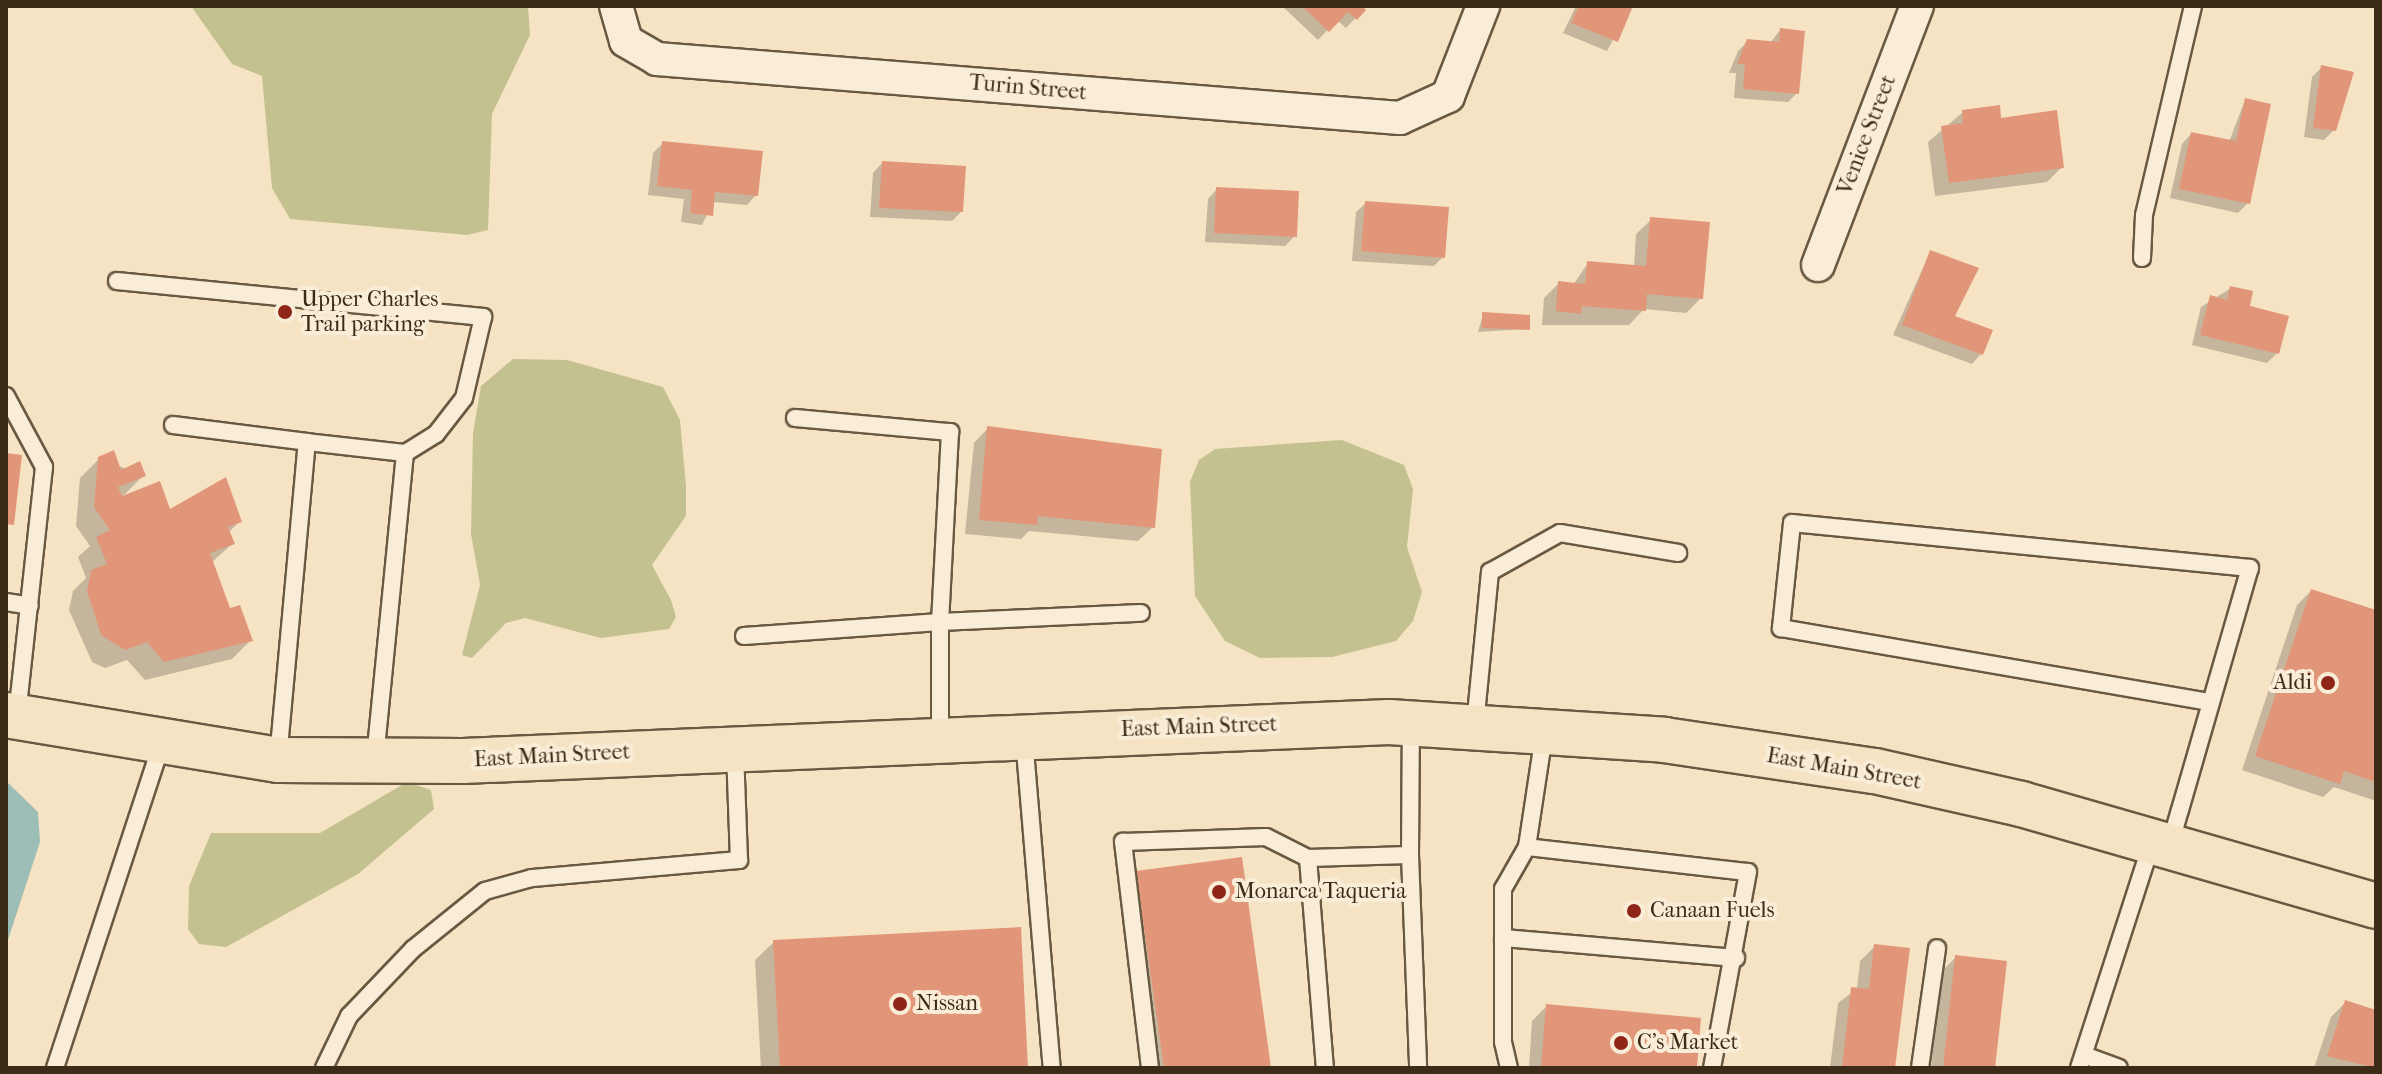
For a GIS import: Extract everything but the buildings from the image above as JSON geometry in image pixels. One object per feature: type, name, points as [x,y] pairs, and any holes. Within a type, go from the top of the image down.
[{"type":"main road","name":"East Main Street","points":[[12,716],[161,745],[278,760],[375,761],[1024,733],[1411,723],[1664,740],[1875,771],[2163,839],[2376,906]]},
{"type":"street","name":"Turin Street","points":[[616,6],[626,41],[657,59],[1400,118],[1434,107],[1448,96],[1483,6]]},
{"type":"street","name":"Venice Street","points":[[1818,265],[1917,6]]},
{"type":"lane","points":[[2142,258],[2144,215],[2193,6]]},
{"type":"lane","points":[[117,281],[483,317],[464,398],[436,434],[405,453],[173,425]]},
{"type":"lane","points":[[6,396],[44,467],[30,606],[12,716]]},
{"type":"lane","points":[[795,418],[950,432],[940,622],[940,737]]},
{"type":"lane","points":[[278,760],[307,442]]},
{"type":"lane","points":[[375,761],[405,453]]},
{"type":"lane","points":[[2119,1068],[2082,1062],[2211,702],[2250,568],[1792,523],[1781,628],[2211,702]]},
{"type":"lane","points":[[1475,727],[1490,572],[1560,533],[1678,553]]},
{"type":"lane","points":[[6,602],[30,606]]},
{"type":"lane","points":[[744,636],[940,622],[1141,613]]},
{"type":"lane","points":[[1411,723],[1410,855],[1418,1068]]},
{"type":"lane","points":[[1509,1068],[1503,938],[1506,874],[1527,847],[1544,732]]},
{"type":"lane","points":[[1024,733],[1052,1068]]},
{"type":"lane","points":[[55,1068],[161,745]]},
{"type":"lane","points":[[324,1068],[349,1016],[413,949],[485,891],[532,878],[739,860],[734,746]]},
{"type":"lane","points":[[1150,1068],[1123,842],[1266,837],[1308,858],[1410,855]]},
{"type":"lane","points":[[1527,847],[1748,872],[1736,958],[1712,1068]]},
{"type":"lane","points":[[1308,858],[1325,1068]]},
{"type":"lane","points":[[1503,938],[1736,958]]},
{"type":"lane","points":[[1920,1068],[1937,948]]},
{"type":"shaded area","points":[[191,6],[528,6],[530,35],[492,114],[488,230],[467,235],[290,219],[272,188],[262,76],[232,64]]},
{"type":"shaded area","points":[[513,359],[567,360],[663,387],[680,420],[686,486],[686,516],[652,565],[671,600],[676,617],[669,629],[601,638],[525,618],[506,623],[472,658],[462,655],[480,585],[471,534],[473,433],[481,386]]},
{"type":"shaded area","points":[[1342,440],[1404,465],[1413,489],[1407,547],[1422,592],[1413,621],[1396,641],[1332,657],[1260,658],[1225,641],[1195,596],[1190,482],[1199,460],[1215,449]]},
{"type":"shaded area","points":[[407,782],[431,790],[434,809],[358,874],[226,947],[199,944],[188,929],[189,886],[211,833],[320,833]]},
{"type":"water","points":[[6,781],[38,812],[40,842],[6,946]]},
{"type":"place","name":"Upper Charles Trail parking","points":[[285,312]]},
{"type":"place","name":"Aldi","points":[[2328,683]]},
{"type":"place","name":"Monarca Taqueria","points":[[1219,892]]},
{"type":"place","name":"Canaan Fuels","points":[[1634,911]]},
{"type":"place","name":"Nissan","points":[[900,1004]]},
{"type":"place","name":"C's Market","points":[[1621,1043]]}]
